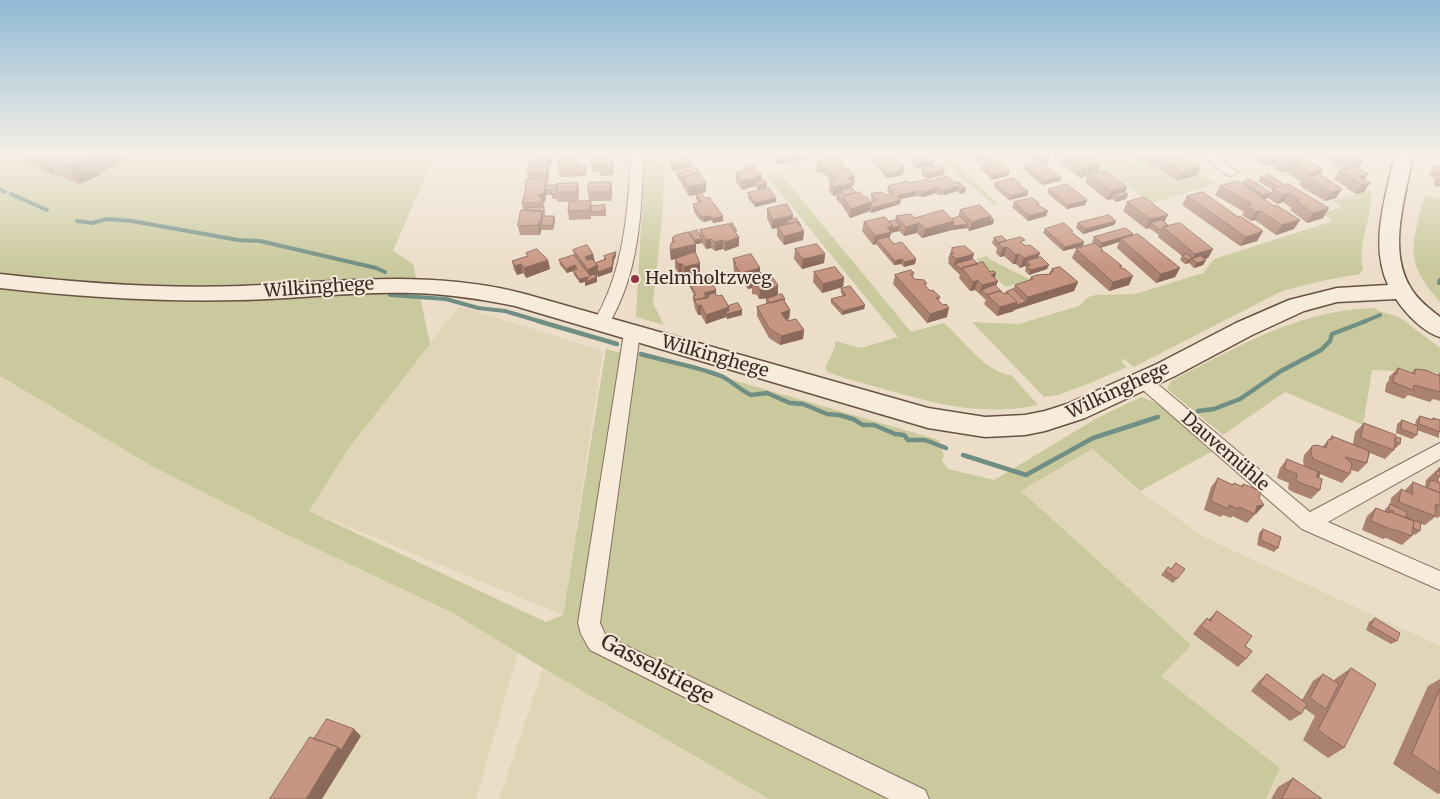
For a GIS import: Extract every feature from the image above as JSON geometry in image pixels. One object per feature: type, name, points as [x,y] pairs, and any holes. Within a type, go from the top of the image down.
[{"type":"street","points":[[601,323],[614,301],[628,247],[634,214],[635,191]]},
{"type":"street","points":[[1396,191],[1389,254],[1392,272],[1402,292],[1440,329]]},
{"type":"street","name":"Wilkinghege","points":[[0,281],[60,288],[184,293],[241,293],[373,284],[423,285],[495,294],[928,418],[970,426],[1006,427],[1052,420],[1076,411],[1265,318],[1304,303],[1337,295],[1402,292]]},
{"type":"street","name":"Gasselstiege","points":[[632,333],[591,613],[592,634],[598,643],[916,799]]},
{"type":"street","name":"Dauvemühle","points":[[1142,380],[1309,523],[1332,535],[1440,581]]},
{"type":"street","points":[[1309,523],[1440,450]]},
{"type":"shaded area","points":[[459,306],[603,351],[563,615],[309,511],[349,448]]},
{"type":"shaded area","points":[[0,376],[150,465],[453,613],[518,652],[476,799],[0,799]]},
{"type":"shaded area","points":[[1092,449],[1133,487],[1206,538],[1440,646],[1440,799],[1266,799],[1280,768],[1161,676],[1190,645],[1021,491]]},
{"type":"shaded area","points":[[543,668],[769,799],[499,799]]},
{"type":"green space","points":[[0,191],[419,191],[393,251],[413,264],[430,344],[349,448],[309,511],[546,622],[563,615],[606,349],[636,357],[637,352],[939,440],[944,456],[942,461],[948,469],[994,480],[1097,418],[1141,397],[1157,403],[1213,451],[1140,491],[1092,449],[1021,491],[1191,645],[1161,676],[1280,768],[1266,799],[769,799],[543,668],[453,613],[286,534],[150,465],[0,376]]},
{"type":"green space","points":[[643,191],[663,191],[653,303],[664,325],[636,317]]},
{"type":"green space","points":[[779,191],[795,191],[911,332],[944,323],[993,369],[1011,375],[1038,405],[1018,408],[980,409],[944,404],[850,380],[828,372],[825,368],[835,347],[835,341],[861,348],[898,337]]},
{"type":"green space","points":[[978,191],[985,191],[998,204],[994,205]]},
{"type":"green space","points":[[1135,191],[1191,191],[1151,203]]},
{"type":"green space","points":[[1371,191],[1370,210],[1363,239],[1361,259],[1363,269],[1360,274],[1282,291],[1134,367],[1122,358],[1122,362],[1127,367],[1058,395],[1044,397],[972,322],[1019,324],[1079,306],[1088,297],[1135,294],[1203,273],[1214,259],[1333,221],[1320,213],[1342,207],[1333,201]]},
{"type":"green space","points":[[1425,195],[1440,199],[1440,302],[1420,275],[1414,252],[1414,240]]},
{"type":"green space","points":[[987,256],[991,260],[1031,280],[1006,287],[976,259]]},
{"type":"green space","points":[[1375,308],[1378,311],[1399,317],[1440,348],[1440,373],[1372,370],[1363,425],[1285,392],[1223,435],[1167,389],[1171,381],[1269,332],[1320,315],[1347,310]]},
{"type":"building","points":[[525,191],[544,191],[538,195],[542,198],[542,203],[522,203]]},
{"type":"building","points":[[588,191],[610,191],[610,192]]},
{"type":"building","points":[[771,191],[776,198],[755,203],[748,193]]},
{"type":"building","points":[[842,191],[855,191],[856,193],[843,196],[842,201],[837,194],[843,193]]},
{"type":"building","points":[[893,191],[915,191],[897,196],[901,200],[871,207],[871,202],[877,200],[871,194],[882,192],[885,195],[894,193]]},
{"type":"building","points":[[1005,191],[1027,191],[1010,196]]},
{"type":"building","points":[[1052,191],[1076,191],[1087,200],[1068,205]]},
{"type":"building","points":[[1229,191],[1253,191],[1274,206],[1276,205],[1300,220],[1282,225],[1260,211],[1256,212],[1247,206],[1252,204]]},
{"type":"building","points":[[1257,191],[1271,193],[1263,195]]},
{"type":"building","points":[[1277,191],[1300,191],[1329,208],[1313,213],[1296,201],[1300,200],[1289,193],[1283,195]]},
{"type":"building","points":[[860,192],[871,202],[851,209],[843,196]]},
{"type":"building","points":[[1125,192],[1128,194],[1118,197],[1114,194]]},
{"type":"building","points":[[1203,192],[1238,217],[1240,216],[1263,231],[1246,237],[1187,196]]},
{"type":"building","points":[[701,193],[705,198],[709,197],[723,216],[713,219],[711,216],[703,217],[700,215],[693,204],[701,202],[696,194]]},
{"type":"building","points":[[1144,197],[1168,215],[1150,219],[1127,202]]},
{"type":"building","points":[[1032,198],[1039,203],[1038,205],[1048,211],[1029,216],[1014,202]]},
{"type":"building","points":[[591,201],[590,210],[568,211],[569,202]]},
{"type":"building","points":[[787,204],[793,215],[773,220],[767,209]]},
{"type":"building","points":[[605,205],[605,211],[591,212],[591,206]]},
{"type":"building","points":[[980,205],[991,216],[972,222],[960,210]]},
{"type":"building","points":[[544,207],[544,211],[528,210],[528,208]]},
{"type":"building","points":[[521,210],[542,212],[541,221],[539,221],[538,225],[518,226]]},
{"type":"building","points":[[943,210],[954,221],[925,229],[919,223],[906,227],[896,216],[911,214],[914,218]]},
{"type":"building","points":[[1109,215],[1116,221],[1085,229],[1078,223]]},
{"type":"building","points":[[543,216],[554,216],[553,225],[542,226]]},
{"type":"building","points":[[960,216],[968,224],[953,226],[954,221],[952,219]]},
{"type":"building","points":[[885,217],[893,226],[887,227],[891,232],[875,236],[864,222]]},
{"type":"building","points":[[796,218],[800,226],[797,222],[789,224],[787,221]]},
{"type":"building","points":[[895,220],[900,226],[892,228],[893,226],[889,222]]},
{"type":"building","points":[[1162,220],[1169,226],[1163,227],[1161,231],[1151,223]]},
{"type":"building","points":[[797,222],[804,231],[784,236],[778,227]]},
{"type":"building","points":[[732,223],[737,231],[730,224]]},
{"type":"building","points":[[1064,223],[1073,231],[1071,232],[1084,242],[1065,247],[1045,229]]},
{"type":"building","points":[[1180,223],[1213,249],[1195,254],[1163,227]]},
{"type":"building","points":[[729,224],[739,237],[725,242],[723,240],[715,242],[711,239],[706,240],[700,230]]},
{"type":"building","points":[[1126,228],[1133,234],[1102,243],[1094,237]]},
{"type":"building","points":[[697,230],[702,239],[694,240],[689,233]]},
{"type":"building","points":[[689,232],[696,244],[670,250],[671,243],[675,242],[672,238],[674,236]]},
{"type":"building","points":[[1138,234],[1180,268],[1161,274],[1121,239]]},
{"type":"building","points":[[1002,236],[1007,241],[999,243],[994,238]]},
{"type":"building","points":[[888,237],[894,244],[902,242],[916,259],[905,262],[902,259],[895,261],[877,240]]},
{"type":"building","points":[[1021,237],[1025,240],[1020,242],[1026,246],[1030,245],[1040,253],[1024,258],[1019,254],[1016,255],[1007,247],[1003,248],[998,243]]},
{"type":"building","points":[[1095,243],[1103,250],[1101,251],[1122,266],[1119,267],[1125,269],[1133,276],[1113,282],[1076,249]]},
{"type":"building","points":[[817,244],[825,254],[803,259],[795,249]]},
{"type":"building","points":[[587,245],[593,254],[585,257],[587,260],[592,259],[597,265],[588,270],[573,250]]},
{"type":"building","points":[[965,246],[974,254],[956,259],[950,254],[954,253],[951,250],[952,248]]},
{"type":"building","points":[[537,249],[548,260],[524,268],[521,264],[515,266],[512,261],[528,256],[526,253]]},
{"type":"building","points":[[616,252],[613,256],[612,267],[598,272],[595,263],[606,259],[604,256]]},
{"type":"building","points":[[695,252],[700,263],[684,267],[682,264],[678,264],[675,259]]},
{"type":"building","points":[[751,254],[760,268],[741,273],[734,264],[736,263],[733,259]]},
{"type":"building","points":[[1187,254],[1192,258],[1188,260],[1182,256]]},
{"type":"building","points":[[574,255],[590,276],[593,274],[597,277],[585,282],[589,277],[579,279],[573,270],[577,269],[575,265],[566,269],[559,260]]},
{"type":"building","points":[[1201,256],[1206,260],[1197,263],[1192,259]]},
{"type":"building","points":[[1041,257],[1049,265],[1031,270],[1026,266],[1030,265],[1027,261]]},
{"type":"building","points":[[973,259],[978,264],[962,268],[962,270],[955,264]]},
{"type":"building","points":[[983,262],[990,272],[996,273],[991,275],[998,281],[982,285],[978,280],[973,282],[962,268]]},
{"type":"building","points":[[835,267],[844,278],[823,284],[814,272]]},
{"type":"building","points":[[1060,267],[1078,282],[1028,297],[1015,285],[1033,279],[1031,277],[1037,275],[1051,274],[1050,272],[1054,271],[1052,269]]},
{"type":"building","points":[[911,270],[914,273],[911,274],[914,279],[924,280],[927,284],[924,284],[930,291],[933,290],[940,297],[936,298],[949,308],[930,314],[895,275]]},
{"type":"building","points":[[760,272],[763,276],[752,279],[752,284],[749,285],[746,280],[751,279],[748,275]]},
{"type":"building","points":[[692,274],[695,278],[707,275],[716,290],[704,293],[706,297],[695,300],[693,296],[696,295],[688,280],[681,282],[679,278]]},
{"type":"building","points":[[770,274],[778,285],[774,288],[760,290],[757,286],[752,285],[754,282],[752,279]]},
{"type":"building","points":[[995,285],[1001,291],[987,295],[982,290]]},
{"type":"building","points":[[850,286],[865,305],[843,311],[831,299],[846,295],[841,289]]},
{"type":"building","points":[[1013,289],[1026,302],[1016,305],[1017,302],[1006,293]]},
{"type":"building","points":[[1000,291],[1005,294],[1008,293],[1017,302],[1000,307],[987,295]]},
{"type":"building","points":[[714,293],[718,296],[722,295],[729,307],[706,315],[701,305],[698,306],[694,300],[708,298],[709,295]]},
{"type":"building","points":[[782,294],[785,299],[771,303],[766,299]]},
{"type":"building","points":[[783,299],[790,310],[781,313],[787,321],[796,319],[804,330],[781,336],[769,328],[757,307]]},
{"type":"building","points":[[738,303],[742,310],[727,314],[726,312],[729,311],[728,306]]},
{"type":"building","points":[[1398,368],[1415,374],[1415,369],[1425,370],[1440,376],[1440,392],[1414,385],[1413,390],[1393,382]]},
{"type":"building","points":[[1420,416],[1440,420],[1440,432],[1419,424]]},
{"type":"building","points":[[1402,420],[1418,426],[1417,435],[1401,429]]},
{"type":"building","points":[[1364,423],[1396,435],[1394,450],[1361,438]]},
{"type":"building","points":[[1332,436],[1369,451],[1367,463],[1345,457],[1352,464],[1350,474],[1313,459],[1312,446],[1317,445],[1326,448],[1328,440],[1332,439]]},
{"type":"building","points":[[1396,437],[1401,438],[1400,444],[1395,441]]},
{"type":"building","points":[[1287,459],[1319,472],[1317,477],[1322,479],[1320,490],[1296,480],[1297,474],[1285,469]]},
{"type":"building","points":[[1439,468],[1440,477],[1436,475],[1436,471],[1439,471]]},
{"type":"building","points":[[1218,478],[1233,485],[1234,483],[1243,487],[1243,484],[1261,491],[1259,498],[1264,505],[1257,506],[1255,514],[1229,505],[1229,509],[1211,501]]},
{"type":"building","points":[[1431,480],[1440,483],[1440,493],[1428,488]]},
{"type":"building","points":[[1413,482],[1440,493],[1440,506],[1436,504],[1435,516],[1399,502],[1401,489],[1412,494]]},
{"type":"building","points":[[1390,504],[1407,512],[1406,517],[1421,523],[1420,531],[1413,528],[1414,521],[1389,510]]},
{"type":"building","points":[[1376,508],[1414,521],[1412,536],[1371,521]]},
{"type":"building","points":[[1263,529],[1281,537],[1278,548],[1261,540]]},
{"type":"building","points":[[1176,563],[1185,569],[1177,579],[1165,571],[1168,567],[1171,569]]},
{"type":"building","points":[[1217,611],[1252,636],[1245,646],[1252,651],[1246,659],[1201,626],[1207,618],[1210,621]]},
{"type":"building","points":[[1375,618],[1400,633],[1397,641],[1371,626]]},
{"type":"building","points":[[1351,668],[1376,684],[1344,748],[1318,730]]},
{"type":"building","points":[[1267,674],[1307,704],[1301,714],[1260,684]]},
{"type":"building","points":[[1323,674],[1339,684],[1326,709],[1310,698]]},
{"type":"building","points":[[1440,689],[1440,773],[1412,754]]},
{"type":"building","points":[[327,719],[354,729],[341,750],[338,747],[314,739]]},
{"type":"building","points":[[310,737],[338,747],[306,799],[270,799]]},
{"type":"building","points":[[1293,778],[1322,799],[1282,799]]},
{"type":"waterway","points":[[11,194],[47,210]]},
{"type":"waterway","points":[[77,221],[92,223],[107,219],[132,221],[238,240],[260,241],[376,268],[385,272]]},
{"type":"waterway","points":[[390,295],[446,299],[478,308],[505,311],[542,322]]},
{"type":"waterway","points":[[1363,322],[1380,315]]},
{"type":"waterway","points":[[538,321],[617,344]]},
{"type":"waterway","points":[[1198,411],[1214,409],[1240,399],[1281,371],[1321,350],[1330,341],[1332,334],[1366,321]]},
{"type":"waterway","points":[[641,354],[721,376],[751,395],[767,393],[790,403],[803,404],[827,414],[853,419],[863,425],[874,425],[895,434],[904,435],[908,440],[925,440],[946,448]]},
{"type":"waterway","points":[[963,455],[1026,475],[1093,438],[1158,417]]},
{"type":"place","name":"Helmholtzweg","points":[[635,279]]}]
